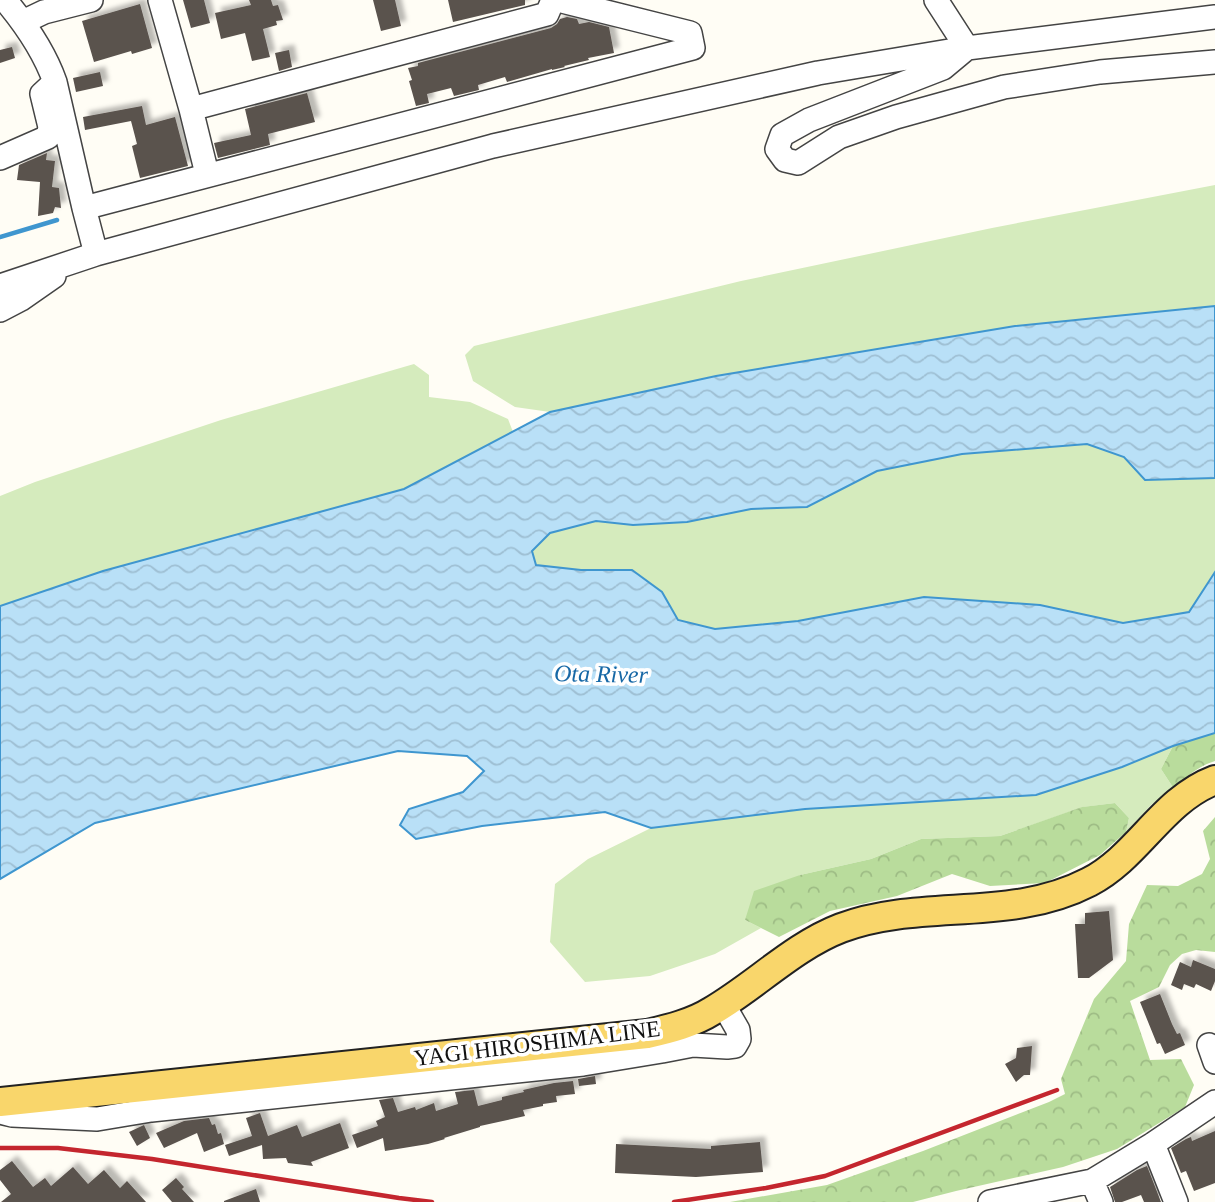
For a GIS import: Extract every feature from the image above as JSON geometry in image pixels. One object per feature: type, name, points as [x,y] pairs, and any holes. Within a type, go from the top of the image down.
[{"type":"main road","name":"YAGI HIROSHIMA LINE","points":[[0,1102],[647,1034],[676,1027],[710,1013],[802,949],[838,929],[892,914],[1013,906],[1073,890],[1092,881],[1122,858],[1181,799],[1215,780]]},
{"type":"street","points":[[5,0],[23,22],[49,65],[96,254]]},
{"type":"street","points":[[23,22],[44,12],[91,0]]},
{"type":"street","points":[[160,0],[191,109],[206,174]]},
{"type":"street","points":[[83,208],[693,48],[690,33],[556,0],[547,14],[191,109]]},
{"type":"street","points":[[936,0],[967,48]]},
{"type":"street","points":[[5,279],[493,146],[818,73],[967,48],[1215,17]]},
{"type":"street","points":[[967,48],[943,68],[809,120],[782,135],[778,149],[785,160],[798,163],[839,136],[1004,86],[1100,72],[1215,62]]},
{"type":"street","points":[[0,159],[48,137],[50,127],[41,94],[55,82]]},
{"type":"street","points":[[0,310],[21,299],[73,262]]},
{"type":"street","points":[[0,1112],[12,1115],[97,1119],[151,1110],[583,1064],[692,1045],[735,1046],[739,1040],[738,1030],[723,1004]]},
{"type":"street","points":[[990,1202],[1023,1198],[1092,1181],[1215,1102]]},
{"type":"street","points":[[1153,1144],[1176,1202]]},
{"type":"street","points":[[1092,1181],[1101,1202]]},
{"type":"green space","points":[[1215,185],[1215,306],[1015,326],[716,376],[550,412],[515,407],[473,381],[465,355],[474,346],[741,281],[992,228]]},
{"type":"green space","points":[[414,364],[429,375],[429,397],[470,402],[508,419],[513,432],[404,489],[103,571],[0,606],[0,496],[221,420]]},
{"type":"green space","points":[[1087,444],[1124,457],[1145,480],[1215,478],[1215,572],[1189,612],[1123,623],[1040,605],[714,629],[678,620],[662,592],[581,570],[536,565],[532,551],[550,533],[596,521],[633,525],[687,522],[751,509],[807,507],[877,471],[962,454]]},
{"type":"green space","points":[[1215,733],[1215,761],[1198,769],[1174,789],[1161,769],[1173,746]]},
{"type":"green space","points":[[1173,746],[1161,769],[1174,789],[1152,804],[1126,832],[1129,818],[1115,803],[1083,807],[1000,836],[921,839],[871,859],[800,875],[745,920],[761,928],[715,954],[650,976],[585,982],[550,942],[555,884],[588,859],[651,828],[805,809],[1036,795],[1122,767]]},
{"type":"green space","points":[[1115,803],[1129,818],[1126,832],[1100,855],[1045,883],[990,886],[952,874],[897,896],[830,911],[779,937],[745,920],[754,891],[800,875],[871,859],[921,839],[1000,836],[1082,807]]},
{"type":"green space","points":[[1215,817],[1215,952],[1196,950],[1182,954],[1170,965],[1159,987],[1130,1001],[1150,1060],[1181,1059],[1194,1085],[1185,1107],[1117,1149],[1063,1167],[913,1202],[730,1202],[827,1185],[923,1151],[1065,1094],[1061,1079],[1094,999],[1126,961],[1129,924],[1147,885],[1178,886],[1202,874],[1210,859],[1203,831]]},
{"type":"water","name":"Ota River","points":[[1215,306],[1215,478],[1145,480],[1124,457],[1087,444],[962,454],[877,471],[807,507],[751,509],[687,522],[633,525],[596,521],[550,533],[532,551],[536,565],[581,570],[632,570],[662,592],[678,620],[715,629],[798,621],[924,597],[1040,605],[1123,623],[1189,612],[1215,572],[1215,733],[1036,795],[805,809],[651,828],[605,812],[482,826],[416,839],[400,825],[409,809],[463,792],[484,771],[467,756],[398,751],[95,823],[0,879],[0,606],[103,571],[404,489],[550,412],[716,376],[1015,326]]},
{"type":"building","points":[[183,0],[204,0],[210,23],[191,28]]},
{"type":"building","points":[[249,0],[271,0],[273,6],[278,5],[283,20],[263,29],[270,57],[252,61],[245,33],[221,39],[215,13],[251,5]]},
{"type":"building","points":[[373,0],[395,0],[401,26],[381,31]]},
{"type":"building","points":[[448,0],[525,0],[525,5],[453,22]]},
{"type":"building","points":[[140,4],[152,48],[94,62],[82,21]]},
{"type":"building","points":[[560,19],[577,19],[579,24],[589,22],[609,27],[614,53],[507,82],[505,77],[478,85],[479,90],[454,96],[451,88],[427,94],[429,103],[416,106],[408,68],[418,66],[418,63],[551,28]]},
{"type":"building","points":[[12,47],[15,58],[0,63],[0,50]]},
{"type":"building","points":[[289,50],[292,67],[279,71],[275,53]]},
{"type":"building","points":[[100,72],[103,86],[76,92],[73,78]]},
{"type":"building","points":[[307,93],[315,122],[268,134],[270,145],[218,158],[214,143],[251,135],[245,109]]},
{"type":"building","points":[[142,106],[146,125],[175,117],[188,166],[140,178],[132,146],[137,144],[131,121],[85,130],[83,117]]},
{"type":"building","points":[[47,153],[46,160],[55,161],[52,187],[59,188],[61,208],[55,207],[53,213],[38,216],[40,182],[17,180],[19,165]]},
{"type":"building","points":[[1109,911],[1113,960],[1089,978],[1078,978],[1075,924],[1085,924],[1085,913]]},
{"type":"building","points":[[1193,960],[1215,969],[1215,981],[1211,991],[1196,984],[1194,988],[1184,984],[1182,990],[1171,985],[1180,962],[1191,967]]},
{"type":"building","points":[[1160,994],[1172,1024],[1185,1045],[1165,1054],[1160,1043],[1157,1044],[1140,1002]]},
{"type":"building","points":[[1032,1046],[1030,1075],[1024,1075],[1016,1082],[1005,1064],[1016,1058],[1017,1048]]},
{"type":"building","points":[[595,1076],[596,1084],[579,1086],[578,1079]]},
{"type":"building","points":[[573,1081],[575,1094],[556,1096],[557,1102],[523,1110],[525,1116],[480,1126],[428,1144],[385,1151],[383,1138],[357,1148],[352,1135],[378,1126],[376,1121],[385,1117],[379,1100],[393,1098],[398,1112],[415,1107],[416,1110],[434,1103],[436,1111],[458,1104],[455,1092],[474,1090],[478,1106],[502,1100],[502,1097],[524,1092],[523,1090]]},
{"type":"building","points":[[260,1113],[268,1136],[297,1125],[302,1137],[340,1123],[349,1148],[311,1162],[313,1166],[288,1163],[286,1158],[263,1159],[262,1145],[229,1156],[225,1145],[252,1136],[246,1118]]},
{"type":"building","points":[[209,1118],[212,1125],[215,1124],[218,1134],[221,1133],[224,1144],[204,1152],[197,1133],[164,1148],[156,1133],[184,1121]]},
{"type":"building","points":[[144,1125],[150,1138],[137,1146],[129,1132]]},
{"type":"building","points":[[1215,1131],[1215,1183],[1194,1191],[1186,1171],[1181,1173],[1171,1148],[1191,1137],[1192,1141]]},
{"type":"building","points":[[760,1142],[763,1172],[696,1177],[615,1173],[616,1144],[711,1149],[711,1146]]},
{"type":"building","points":[[12,1161],[33,1187],[45,1178],[51,1186],[73,1167],[88,1184],[104,1170],[120,1188],[127,1181],[146,1202],[1,1202],[11,1194],[0,1180],[0,1170]]},
{"type":"building","points":[[1147,1166],[1161,1202],[1144,1202],[1141,1195],[1115,1202],[1110,1187]]},
{"type":"building","points":[[176,1178],[194,1202],[172,1202],[162,1190]]},
{"type":"building","points":[[256,1189],[260,1202],[224,1202],[224,1201]]},
{"type":"waterway","points":[[0,237],[57,220]]},
{"type":"railway","points":[[674,1202],[825,1176],[1057,1090]]},
{"type":"railway","points":[[0,1148],[58,1148],[152,1159],[432,1202]]}]
